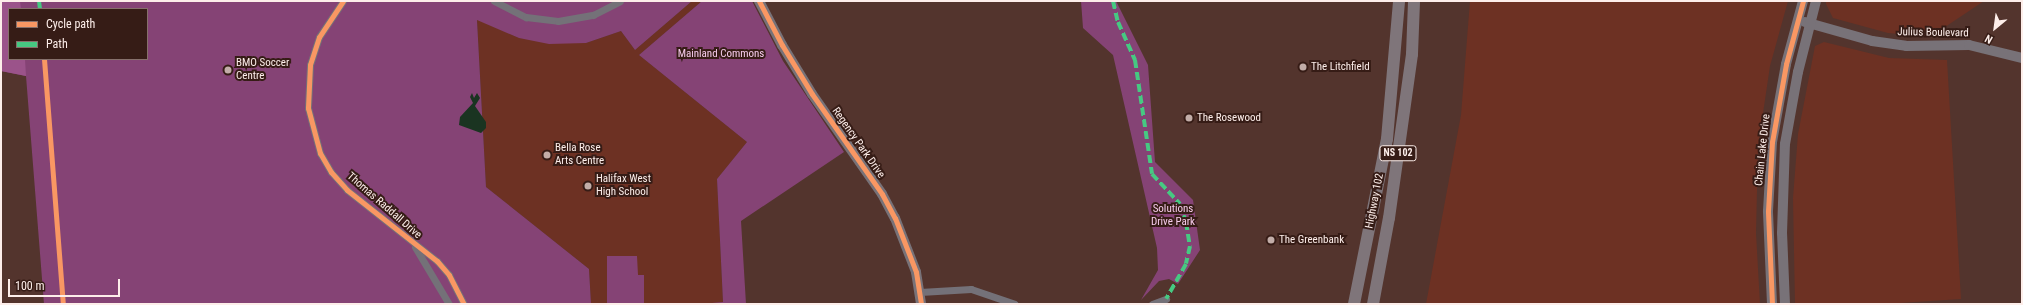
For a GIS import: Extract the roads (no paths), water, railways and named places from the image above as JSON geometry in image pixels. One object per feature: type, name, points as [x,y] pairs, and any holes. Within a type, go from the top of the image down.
[{"type":"highway","name":"Highway 102","points":[[1354,304],[1387,139],[1399,1]]},
{"type":"highway","name":"Highway 102","points":[[1373,304],[1389,218],[1412,54],[1414,1]]},
{"type":"highway","points":[[1381,304],[1394,236],[1412,54]]},
{"type":"highway","points":[[1351,304],[1387,139]]},
{"type":"street","name":"Thomas Raddall Drive","points":[[343,1],[320,37],[310,65],[307,98],[314,135],[331,172],[347,190],[414,245],[437,261],[449,275],[464,304]]},
{"type":"street","points":[[494,1],[526,17],[558,21],[593,15],[620,1]]},
{"type":"street","name":"Regency Park Drive","points":[[759,1],[782,45],[812,94],[882,194],[895,218],[909,250],[920,292],[921,304]]},
{"type":"street","name":"Chain Lake Drive","points":[[1772,304],[1768,245],[1769,175],[1780,95],[1803,1]]},
{"type":"street","name":"Chain Lake Drive","points":[[1785,304],[1782,239],[1785,144],[1798,72],[1816,1]]},
{"type":"street","name":"Julius Boulevard","points":[[1798,19],[1872,41],[1906,46],[1969,45],[2022,58]]},
{"type":"street","name":"Thomas Raddall Drive","points":[[414,245],[449,304]]},
{"type":"street","points":[[920,292],[972,289],[1014,304]]},
{"type":"street","points":[[1152,304],[1166,299]]},
{"type":"place","name":"The Litchfield","points":[[1303,67]]},
{"type":"place","name":"BMO Soccer Centre","points":[[228,70]]},
{"type":"place","name":"The Rosewood","points":[[1189,118]]},
{"type":"place","name":"Bella Rose Arts Centre","points":[[547,155]]},
{"type":"place","name":"Halifax West High School","points":[[588,186]]},
{"type":"place","name":"The Greenbank","points":[[1271,240]]},
{"type":"park label","name":"Mainland Commons","points":[[721,54]]},
{"type":"park label","name":"Solutions Drive Park","points":[[1173,216]]}]
